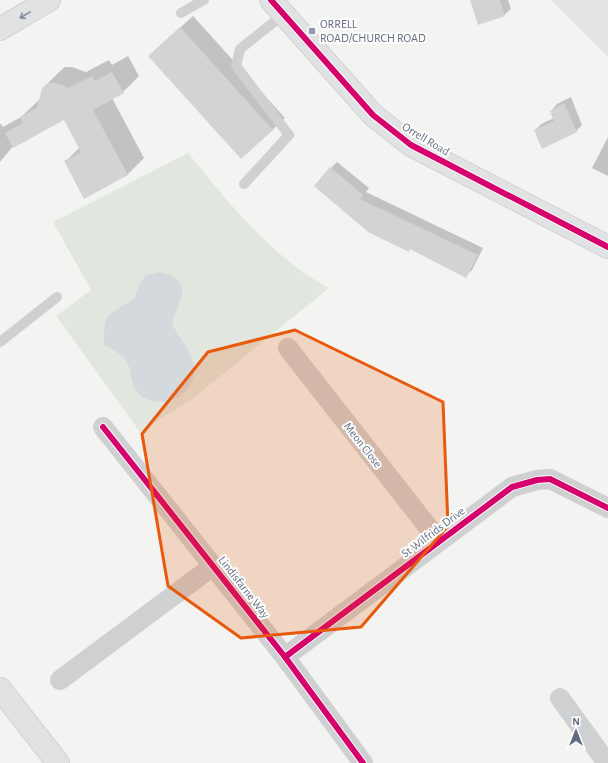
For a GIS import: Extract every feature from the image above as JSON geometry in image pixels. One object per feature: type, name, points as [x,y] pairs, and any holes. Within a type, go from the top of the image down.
[{"type":"main road","points":[[0,29],[49,0]]},
{"type":"main road","name":"Orrell Road","points":[[278,7],[373,114],[411,145],[608,247]]},
{"type":"main road","points":[[0,689],[58,763]]},
{"type":"street","name":"Meon Close","points":[[288,348],[439,541]]},
{"type":"street","name":"Lindisfarne Way","points":[[103,427],[285,657],[363,763]]},
{"type":"street","name":"St Wilfrids Drive","points":[[285,657],[512,487],[537,480],[550,479],[608,508]]},
{"type":"street","points":[[60,680],[213,566]]},
{"type":"street","points":[[560,698],[607,763]]},
{"type":"lane","points":[[181,13],[204,0]]},
{"type":"lane","points":[[244,184],[289,135],[236,66],[240,50],[278,7]]},
{"type":"lane","points":[[0,342],[57,297]]},
{"type":"highlighted area","points":[[295,330],[443,402],[448,526],[361,627],[241,638],[168,586],[142,434],[208,352]]},
{"type":"shaded area","points":[[551,0],[608,0],[608,57]]},
{"type":"shaded area","points":[[188,153],[252,228],[288,261],[329,288],[192,399],[140,432],[56,316],[91,290],[53,222]]},
{"type":"shaded area","points":[[160,272],[171,276],[178,281],[182,287],[181,300],[172,324],[188,350],[194,367],[190,386],[184,393],[176,398],[158,402],[148,400],[137,392],[133,384],[128,364],[120,355],[104,344],[104,333],[105,324],[110,314],[134,299],[139,286],[146,275]]},
{"type":"building","points":[[470,0],[500,0],[505,16],[478,25]]},
{"type":"building","points":[[180,27],[273,130],[241,159],[148,56]]},
{"type":"building","points":[[112,72],[124,93],[93,110],[128,175],[84,199],[64,161],[81,152],[64,120],[13,148],[5,133],[23,123],[20,117],[37,108],[42,88],[48,83],[56,83],[69,88],[92,76],[95,81]]},
{"type":"building","points":[[564,103],[577,132],[542,149],[534,130],[554,121],[550,111]]},
{"type":"building","points":[[330,167],[363,195],[360,199],[478,255],[466,278],[410,249],[409,252],[368,232],[314,186]]},
{"type":"cycle path","points":[[271,0],[373,115],[411,145],[608,247]]},
{"type":"cycle path","points":[[103,427],[285,657],[363,763]]},
{"type":"cycle path","points":[[285,657],[512,487],[537,480],[550,479],[608,508]]},
{"type":"place","name":"ORRELL ROAD/CHURCH ROAD","points":[[312,31]]}]
